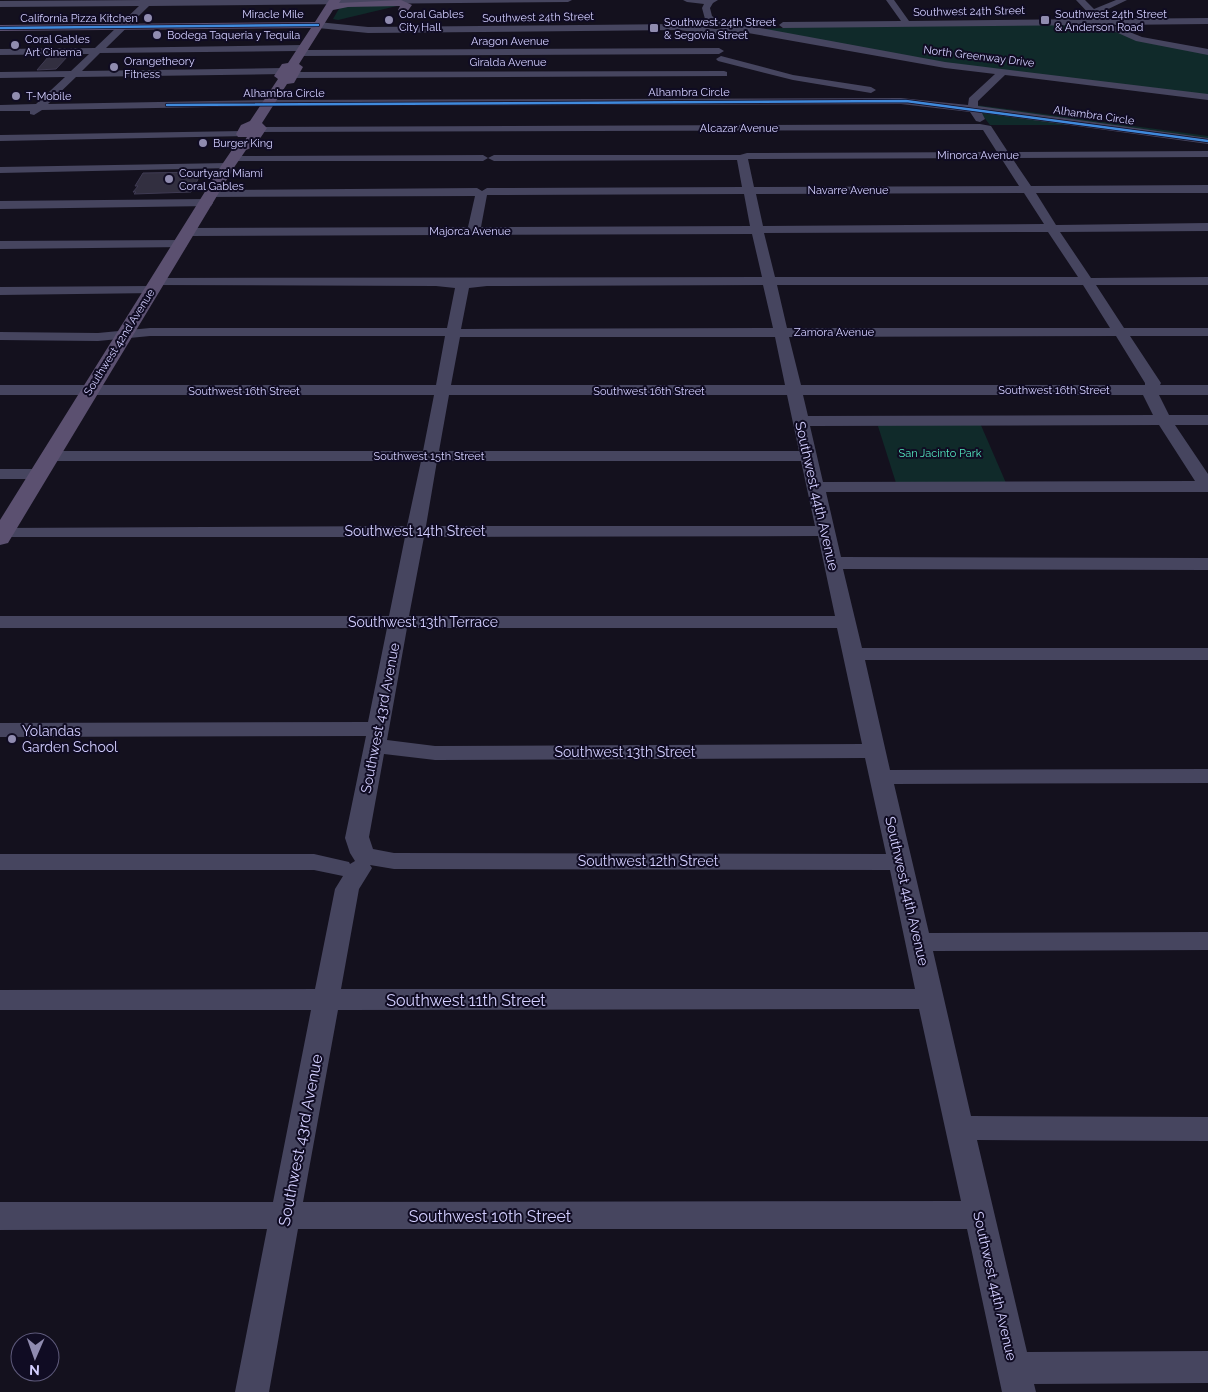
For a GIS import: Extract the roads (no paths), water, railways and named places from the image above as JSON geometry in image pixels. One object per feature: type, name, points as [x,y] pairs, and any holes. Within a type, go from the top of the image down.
[{"type":"main road","points":[[332,3],[400,3],[407,5],[403,10]]},
{"type":"main road","name":"Southwest 42nd Avenue","points":[[2,535],[89,390],[239,150],[257,127],[270,101],[332,3]]},
{"type":"main road","name":"Miracle Mile","points":[[0,27],[318,25]]},
{"type":"street","points":[[474,231],[521,0]]},
{"type":"street","points":[[387,13],[450,3],[568,0]]},
{"type":"street","points":[[676,0],[690,1],[708,12],[732,29],[716,40],[708,12]]},
{"type":"street","points":[[890,0],[906,24]]},
{"type":"street","points":[[1084,6],[1123,0]]},
{"type":"street","points":[[0,4],[496,1]]},
{"type":"street","points":[[2,140],[20,126],[148,2]]},
{"type":"street","points":[[1084,6],[1101,21],[1113,28],[1145,40],[1208,51]]},
{"type":"street","points":[[1084,6],[1111,19],[1131,21]]},
{"type":"street","points":[[1054,22],[1080,17],[1084,6]]},
{"type":"street","name":"Southwest 24th Street","points":[[318,25],[368,30],[679,27],[708,12],[732,29],[1073,21],[1208,21]]},
{"type":"street","points":[[318,25],[361,19]]},
{"type":"street","points":[[1073,21],[1113,28],[1118,24],[1131,21]]},
{"type":"street","name":"North Greenway Drive","points":[[732,29],[761,28],[922,62],[1208,97]]},
{"type":"street","points":[[330,36],[368,30]]},
{"type":"street","points":[[303,48],[319,40]]},
{"type":"street","name":"Southwest 44th Avenue","points":[[716,40],[1016,1380]]},
{"type":"street","name":"Aragon Avenue","points":[[0,52],[512,45],[721,57],[796,79],[878,91],[892,98]]},
{"type":"street","points":[[1002,72],[973,106],[1153,383],[1153,400],[1164,420],[1208,486]]},
{"type":"street","name":"Giralda Avenue","points":[[0,75],[724,74]]},
{"type":"street","name":"Alhambra Circle","points":[[0,102],[42,104],[270,101],[492,144],[728,95],[892,98],[1208,135]]},
{"type":"street","name":"Alhambra Circle","points":[[0,108],[42,104]]},
{"type":"street","name":"Alhambra Circle","points":[[973,106],[1208,141]]},
{"type":"street","points":[[1015,126],[1094,125]]},
{"type":"street","name":"Alcazar Avenue","points":[[257,127],[492,144],[740,148],[987,126]]},
{"type":"street","points":[[2,140],[239,150]]},
{"type":"street","name":"Minorca Avenue","points":[[0,170],[239,150],[492,144],[1004,155],[1208,154]]},
{"type":"street","name":"Navarre Avenue","points":[[0,205],[209,198],[492,144],[749,191],[1208,189]]},
{"type":"street","name":"Majorca Avenue","points":[[0,245],[184,238],[474,231],[1208,227]]},
{"type":"street","points":[[0,290],[436,282],[1208,281]]},
{"type":"street","name":"Southwest 43rd Avenue","points":[[252,1392],[377,738],[441,390],[463,283]]},
{"type":"street","name":"Zamora Avenue","points":[[0,336],[98,337],[150,332],[1208,332]]},
{"type":"street","name":"Southwest 16th Street","points":[[0,390],[1208,390]]},
{"type":"street","points":[[800,421],[1208,420]]},
{"type":"street","name":"Southwest 15th Street","points":[[0,474],[44,465],[429,456],[808,456]]},
{"type":"street","points":[[815,487],[1208,486]]},
{"type":"street","name":"Southwest 14th Street","points":[[2,535],[415,531],[825,531]]},
{"type":"street","points":[[832,563],[1208,564]]},
{"type":"street","name":"Southwest 13th Terrace","points":[[0,622],[846,622]]},
{"type":"street","points":[[854,654],[1208,654]]},
{"type":"street","name":"Southwest 13th Street","points":[[0,730],[377,738],[435,753],[875,751]]},
{"type":"street","points":[[881,777],[1208,776]]},
{"type":"street","name":"Southwest 12th Street","points":[[0,862],[352,862],[387,864],[394,861],[901,862]]},
{"type":"street","points":[[919,942],[1208,941]]},
{"type":"street","name":"Southwest 11th Street","points":[[0,1000],[931,999]]},
{"type":"street","points":[[960,1128],[1208,1129]]},
{"type":"street","name":"Southwest 10th Street","points":[[0,1216],[979,1216]]},
{"type":"street","points":[[1016,1380],[1208,1367]]},
{"type":"place","name":"California Pizza Kitchen","points":[[148,18]]},
{"type":"place","name":"Coral Gables City Hall","points":[[389,20]]},
{"type":"place","name":"Southwest 24th Street & Anderson Road","points":[[1045,20]]},
{"type":"place","name":"Southwest 24th Street & Segovia Street","points":[[654,28]]},
{"type":"place","name":"Bodega Taqueria y Tequila","points":[[157,35]]},
{"type":"place","name":"Coral Gables Art Cinema","points":[[15,45]]},
{"type":"place","name":"Orangetheory Fitness","points":[[114,67]]},
{"type":"place","name":"T-Mobile","points":[[16,96]]},
{"type":"place","name":"Burger King","points":[[203,143]]},
{"type":"place","name":"Courtyard Miami Coral Gables","points":[[169,179]]},
{"type":"place","name":"Yolandas Garden School","points":[[12,739]]},
{"type":"park label","name":"San Jacinto Park","points":[[940,453]]}]
